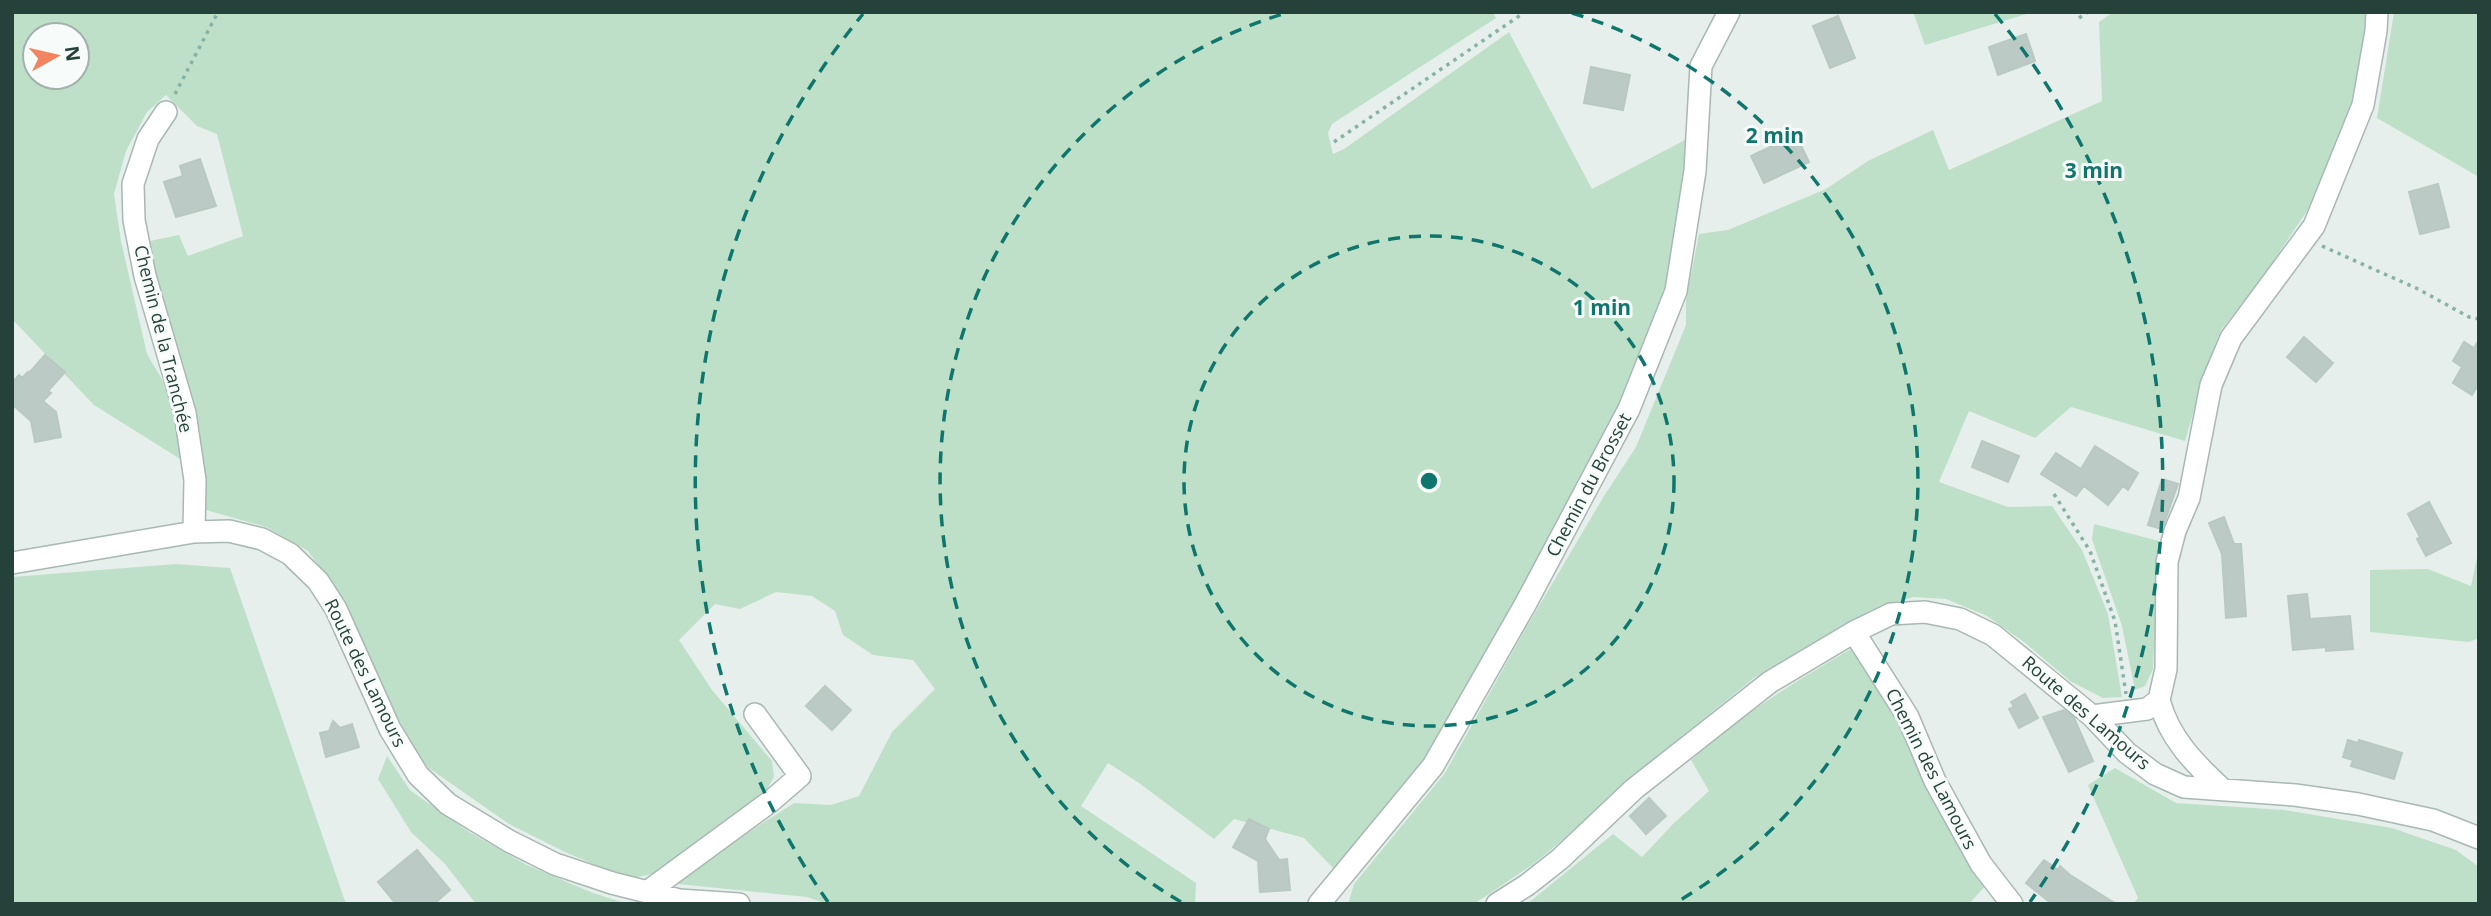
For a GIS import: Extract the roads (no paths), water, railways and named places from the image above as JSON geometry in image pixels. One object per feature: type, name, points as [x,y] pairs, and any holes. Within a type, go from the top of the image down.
[{"type":"street","name":"Chemin du Brosset","points":[[1319,904],[1433,766],[1526,603],[1629,409],[1676,291],[1695,171],[1701,66],[1728,12]]},
{"type":"street","points":[[2222,789],[2191,759],[2172,735],[2159,700],[2166,669],[2167,562],[2175,531],[2189,498],[2211,385],[2231,338],[2314,226],[2363,105],[2377,12]]},
{"type":"street","name":"Chemin de la Tranchée","points":[[166,112],[148,139],[133,184],[134,220],[145,276],[185,413],[195,480],[194,532]]},
{"type":"street","name":"Route des Lamours","points":[[12,563],[194,532],[229,531],[262,539],[290,554],[318,581],[336,609],[390,729],[418,775],[449,804],[509,841],[555,864],[679,900],[739,904]]},
{"type":"street","name":"Route des Lamours","points":[[1497,904],[1560,859],[1633,789],[1770,682],[1854,632],[1891,614],[1925,612],[1960,619],[1993,635],[2092,716],[2127,754],[2155,774],[2184,787],[2295,795],[2358,804],[2433,820],[2479,838]]},
{"type":"street","name":"Chemin des Lamours","points":[[1854,632],[1908,717],[1935,781],[1981,864],[2012,904]]},
{"type":"street","points":[[2092,716],[2147,709],[2159,700]]},
{"type":"street","points":[[648,892],[771,801],[800,776],[755,714]]}]
